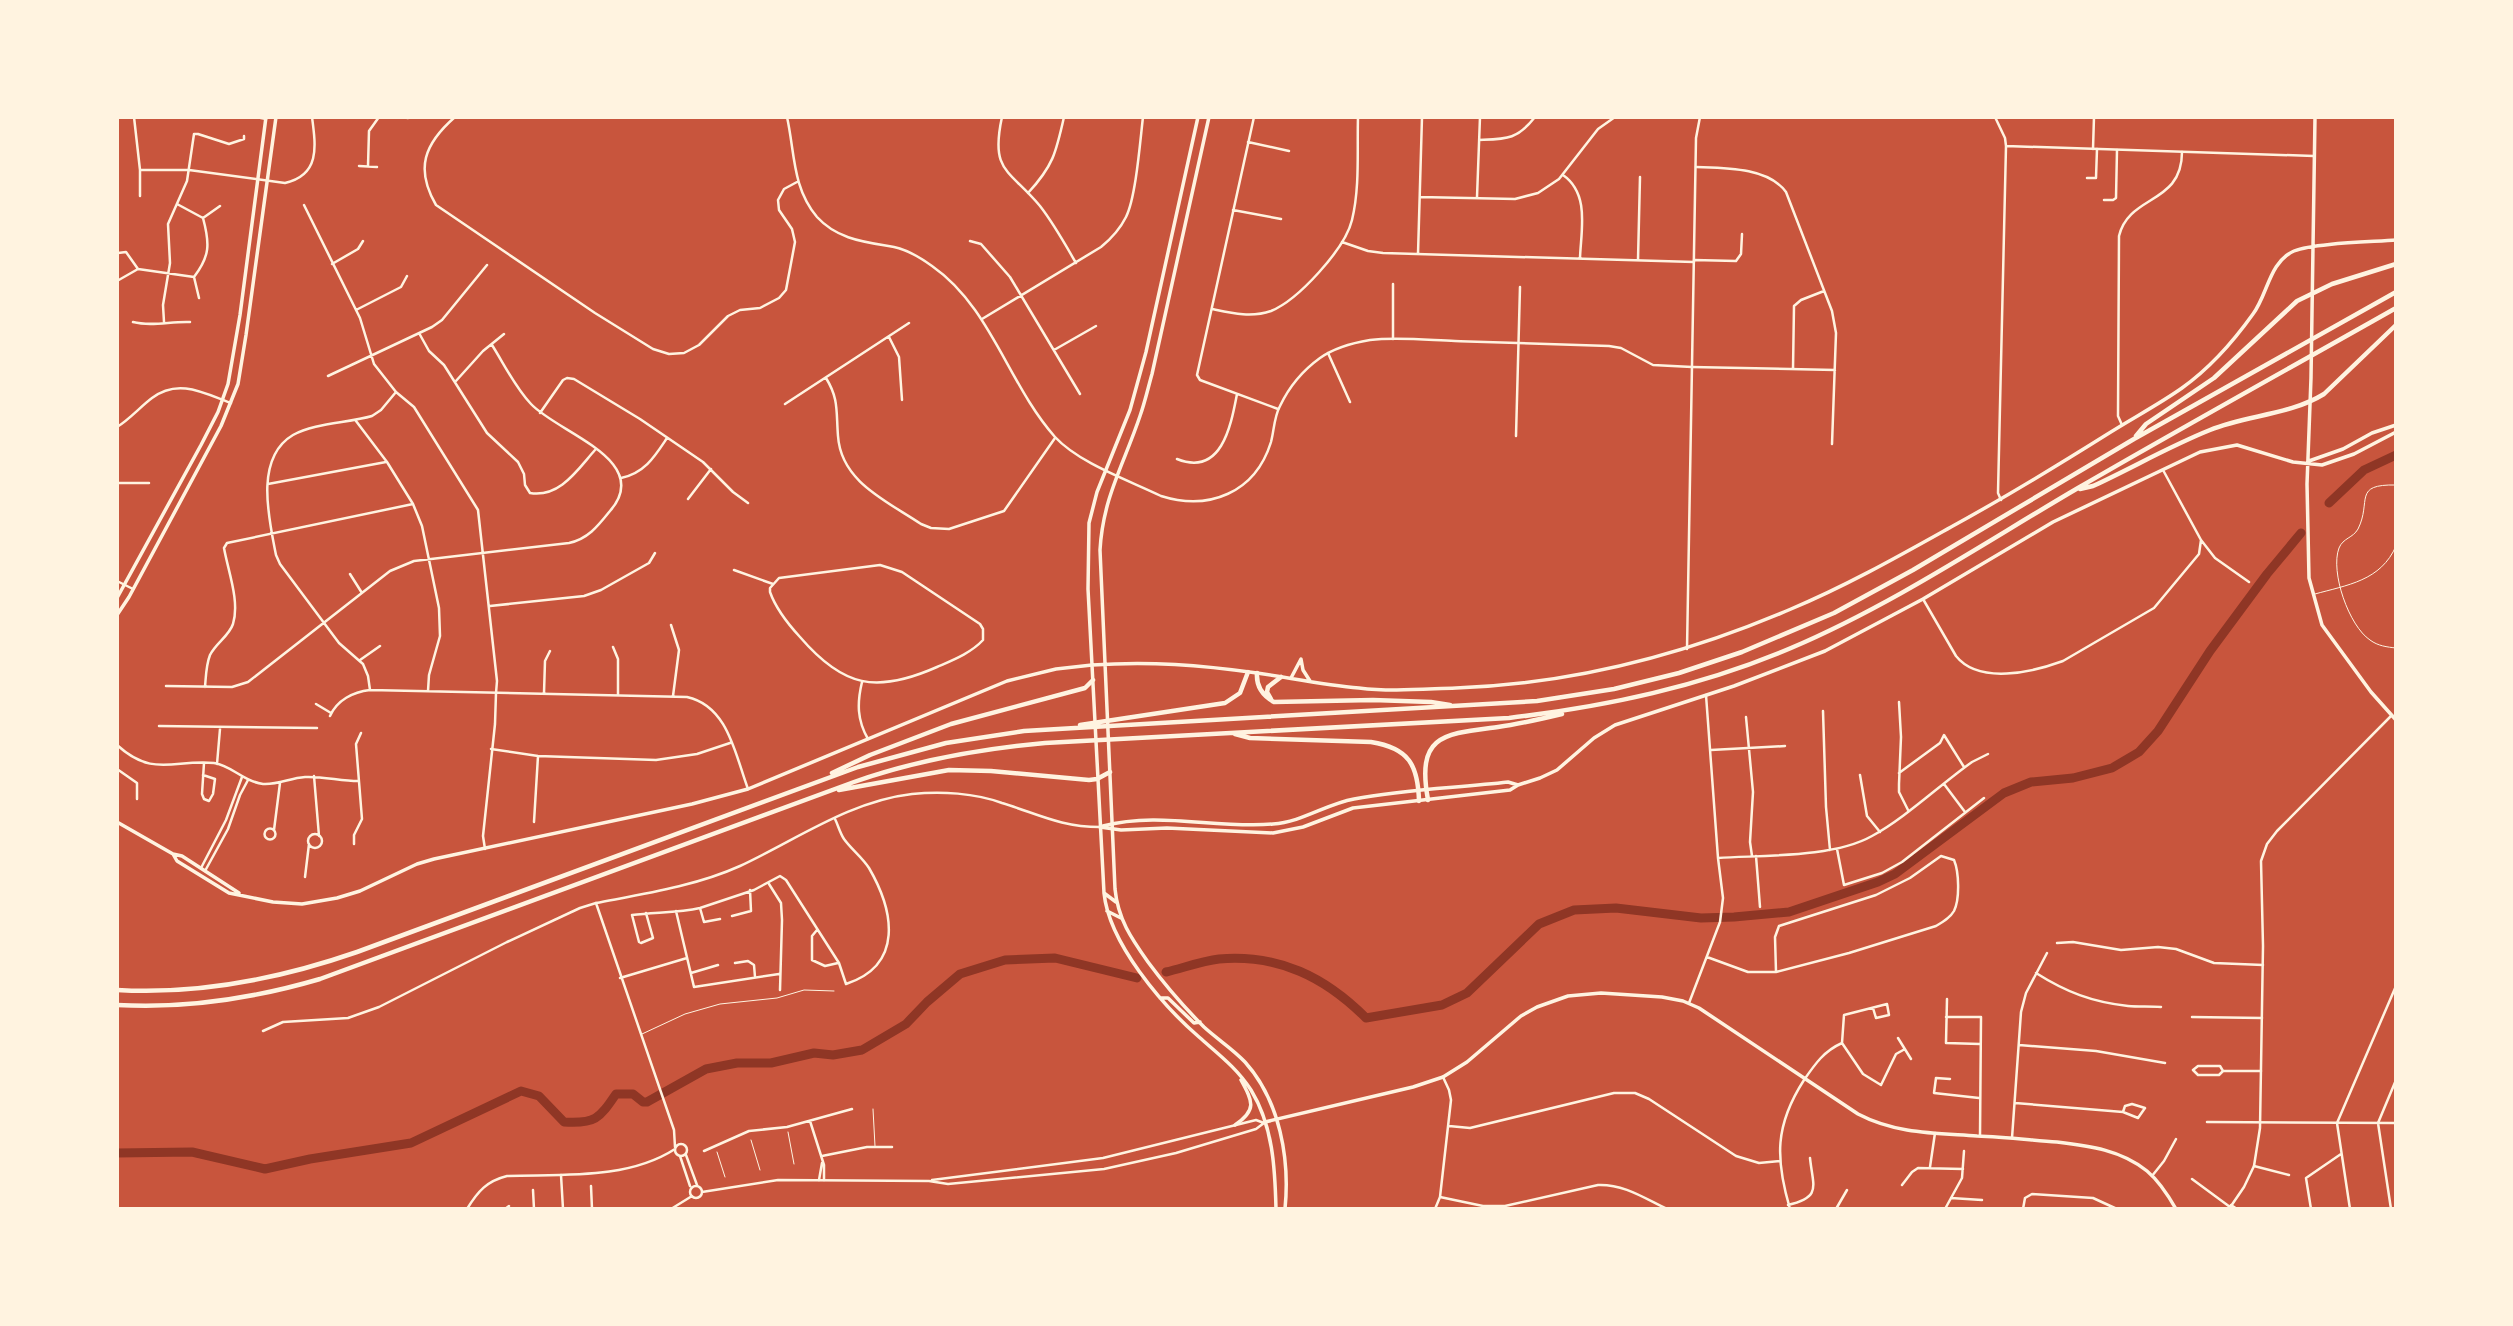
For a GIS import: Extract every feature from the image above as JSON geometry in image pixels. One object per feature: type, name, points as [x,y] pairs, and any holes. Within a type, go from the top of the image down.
[{"type":"highway","points":[[2134,439],[2146,424],[2189,397],[2223,371],[2297,301],[2332,284],[2396,264]]},
{"type":"highway","points":[[1085,725],[1117,726],[1537,701],[1614,689],[1679,673],[1753,648],[1804,627],[1864,597],[2134,439],[2396,292]]},
{"type":"highway","points":[[1427,800],[1425,769],[1428,753],[1434,744],[1444,737],[1517,724],[1674,688],[1791,648],[1900,592],[2396,308]]},
{"type":"highway","points":[[2075,490],[2093,486],[2210,430],[2255,415],[2311,402],[2324,394],[2396,325]]},
{"type":"highway","points":[[117,990],[204,988],[262,980],[302,970],[893,755],[1002,733],[1062,729],[1117,718],[1225,703],[1240,693],[1248,672]]},
{"type":"highway","points":[[1257,673],[1256,681],[1263,695],[1274,702],[1373,700],[1458,706]]},
{"type":"highway","points":[[1274,702],[1267,692],[1268,687],[1281,677]]},
{"type":"highway","points":[[804,786],[870,755],[950,724],[1085,688],[1093,680]]},
{"type":"highway","points":[[117,1004],[177,1004],[223,1000],[320,979],[831,791],[894,769],[933,759],[998,747],[1086,740],[1509,718],[1585,708]]},
{"type":"highway","points":[[1227,733],[1250,738],[1371,742],[1390,746],[1401,751],[1411,763],[1415,771],[1419,801]]},
{"type":"highway","points":[[831,791],[948,770],[1097,779],[1110,772]]},
{"type":"main road","points":[[117,615],[212,445],[231,403],[242,362],[276,117]]},
{"type":"main road","points":[[1198,117],[1146,352],[1130,410],[1097,492],[1088,541],[1104,893],[1113,930],[1160,998],[1198,1037],[1235,1069],[1253,1093],[1272,1144],[1276,1209]]},
{"type":"main road","points":[[1209,117],[1152,374],[1140,416],[1105,508],[1100,550],[1116,903],[1132,940],[1162,981],[1199,1022],[1245,1063],[1263,1087],[1277,1120],[1286,1157],[1285,1209]]},
{"type":"main road","points":[[2315,117],[2308,462],[2308,564],[2312,595],[2322,625],[2341,653],[2396,720]]},
{"type":"main road","points":[[117,598],[201,445],[222,400],[233,364],[266,118]]},
{"type":"main road","points":[[117,822],[145,836],[173,855],[177,862],[229,893],[273,902],[315,903],[360,891],[417,864],[692,804],[748,789],[1007,681],[1056,669],[1092,664],[1157,662],[1384,689],[1497,686],[1605,671],[1688,649],[1793,608],[1846,583],[2001,500],[2174,394],[2206,370],[2256,311],[2280,260],[2295,251],[2313,247],[2396,240]]},
{"type":"main road","points":[[2308,462],[2396,425]]},
{"type":"main road","points":[[1100,827],[1260,833],[1288,831],[1353,807],[1510,790],[1557,770],[1594,737],[1615,725],[1789,666],[1825,651],[1923,599],[2053,522],[2200,452],[2237,445],[2293,461],[2322,465],[2339,461],[2396,432]]},
{"type":"main road","points":[[1291,678],[1301,659],[1303,670],[1310,681]]},
{"type":"main road","points":[[1112,826],[1122,820],[1260,825],[1287,822],[1352,799],[1508,782],[1518,785]]},
{"type":"main road","points":[[1188,829],[1195,821]]},
{"type":"main road","points":[[1287,822],[1288,831]]},
{"type":"main road","points":[[173,855],[182,856],[241,894]]},
{"type":"main road","points":[[1104,893],[1111,896],[1116,903]]},
{"type":"main road","points":[[1107,911],[1121,918]]},
{"type":"main road","points":[[1264,1123],[1413,1087],[1443,1077],[1467,1062],[1521,1016],[1554,1000],[1601,993],[1662,997],[1689,1003],[1875,1124],[1905,1131],[2012,1138],[2106,1149],[2134,1162],[2152,1176],[2176,1209]]},
{"type":"main road","points":[[1160,998],[1168,998],[1194,1023],[1199,1022]]},
{"type":"main road","points":[[1235,1069],[1252,1108],[1250,1114],[1235,1125]]},
{"type":"street","points":[[134,117],[141,170],[140,196]]},
{"type":"street","points":[[256,117],[266,118]]},
{"type":"street","points":[[141,170],[189,170],[285,183],[305,174],[312,166],[312,117]]},
{"type":"street","points":[[368,166],[369,131],[380,117]]},
{"type":"street","points":[[401,117],[408,118]]},
{"type":"street","points":[[455,117],[439,135],[425,158],[423,175],[426,189],[436,205],[595,313],[653,349],[669,354],[684,353],[699,345],[728,316],[740,310],[760,308],[779,298],[785,290],[795,242],[792,229],[779,210],[778,200],[784,189],[797,182]]},
{"type":"street","points":[[787,117],[797,182],[809,206],[829,228],[856,241],[897,247],[914,254],[950,279],[981,320],[1041,419],[1071,452],[1161,496],[1176,500],[1198,502],[1222,496],[1247,481],[1260,466],[1270,444],[1278,409],[1291,386],[1304,371],[1328,353],[1349,344],[1393,339],[1609,346],[1621,348],[1653,365],[1835,370]]},
{"type":"street","points":[[1002,117],[997,142],[999,157],[1008,174],[1051,221],[1076,262]]},
{"type":"street","points":[[1028,193],[1049,167],[1056,151],[1063,117]]},
{"type":"street","points":[[981,320],[1101,247],[1116,234],[1128,214],[1143,117]]},
{"type":"street","points":[[1254,117],[1197,375],[1200,380],[1278,409]]},
{"type":"street","points":[[1211,309],[1251,315],[1271,311],[1328,264],[1351,223],[1356,196],[1358,117]]},
{"type":"street","points":[[1418,254],[1422,117]]},
{"type":"street","points":[[1477,197],[1479,117]]},
{"type":"street","points":[[1479,141],[1507,139],[1518,135],[1535,117]]},
{"type":"street","points":[[1420,197],[1528,197],[1547,188],[1563,175],[1598,129],[1615,117]]},
{"type":"street","points":[[1688,649],[1699,117]]},
{"type":"street","points":[[1995,117],[2006,146],[1998,493],[2001,500]]},
{"type":"street","points":[[2087,178],[2096,178],[2094,117]]},
{"type":"street","points":[[164,322],[163,305],[169,275],[168,224],[189,170],[194,134],[229,144],[244,139],[244,136]]},
{"type":"street","points":[[1248,142],[1289,151]]},
{"type":"street","points":[[2006,146],[2314,156]]},
{"type":"street","points":[[2104,200],[2116,198],[2117,150]]},
{"type":"street","points":[[2123,425],[2118,416],[2119,236],[2122,225],[2130,214],[2159,197],[2173,184],[2179,174],[2182,152]]},
{"type":"street","points":[[359,166],[377,167]]},
{"type":"street","points":[[1696,167],[1745,169],[1783,188],[1832,311],[1836,333],[1832,444]]},
{"type":"street","points":[[1563,175],[1570,180],[1579,194],[1582,209],[1580,258]]},
{"type":"street","points":[[1638,260],[1640,177]]},
{"type":"street","points":[[177,204],[203,218]]},
{"type":"street","points":[[304,205],[356,310],[371,355],[381,374],[396,392],[414,407],[478,510],[497,681],[483,836],[485,849]]},
{"type":"street","points":[[203,218],[220,206]]},
{"type":"street","points":[[1233,210],[1282,219]]},
{"type":"street","points":[[199,298],[194,277],[208,255],[203,218]]},
{"type":"street","points":[[1342,242],[1368,251],[1418,254],[1736,261],[1741,254],[1742,234]]},
{"type":"street","points":[[332,264],[358,249],[363,241]]},
{"type":"street","points":[[970,241],[981,244],[1003,266],[1080,394]]},
{"type":"street","points":[[117,256],[118,253],[125,252],[138,269]]},
{"type":"street","points":[[328,376],[442,320],[487,265]]},
{"type":"street","points":[[117,281],[138,269],[194,277]]},
{"type":"street","points":[[356,310],[401,287],[407,276]]},
{"type":"street","points":[[1393,284],[1393,339]]},
{"type":"street","points":[[1516,436],[1520,287]]},
{"type":"street","points":[[1793,369],[1794,306],[1801,300],[1824,291]]},
{"type":"street","points":[[133,322],[147,326],[164,322],[190,322]]},
{"type":"street","points":[[785,404],[909,323]]},
{"type":"street","points":[[1054,350],[1096,326]]},
{"type":"street","points":[[419,333],[429,351],[444,365],[487,433],[518,462],[530,493],[546,493],[565,483],[596,449]]},
{"type":"street","points":[[455,382],[483,351],[503,334]]},
{"type":"street","points":[[889,337],[899,357],[902,400]]},
{"type":"street","points":[[166,686],[232,687],[248,682],[390,571],[403,564],[569,543],[595,530],[616,505],[621,493],[621,478],[611,459],[529,402],[492,345]]},
{"type":"street","points":[[1328,353],[1350,402]]},
{"type":"street","points":[[825,377],[835,393],[841,455],[855,479],[931,528],[949,529],[1004,511],[1056,437]]},
{"type":"street","points":[[540,412],[563,380],[574,379],[668,437],[748,503]]},
{"type":"street","points":[[117,427],[153,397],[166,390],[192,388],[231,403]]},
{"type":"street","points":[[370,690],[368,676],[360,660],[339,643],[280,564],[266,502],[273,461],[281,446],[294,435],[311,429],[356,421],[380,410],[396,392]]},
{"type":"street","points":[[1177,459],[1195,463],[1213,455],[1225,442],[1231,429],[1237,394]]},
{"type":"street","points":[[356,421],[387,462],[422,526],[439,608],[440,636],[429,675],[428,691]]},
{"type":"street","points":[[621,478],[640,471],[652,461],[668,437]]},
{"type":"street","points":[[268,484],[387,462]]},
{"type":"street","points":[[688,499],[710,469]]},
{"type":"street","points":[[2163,470],[2201,540],[2215,558],[2249,582]]},
{"type":"street","points":[[117,483],[149,484]]},
{"type":"street","points":[[205,687],[211,654],[230,631],[234,621],[235,606],[224,548],[232,541],[412,504]]},
{"type":"street","points":[[1923,599],[1956,656],[1962,664],[1975,672],[1997,674],[2050,666],[2063,662],[2154,608],[2199,554],[2201,540]]},
{"type":"street","points":[[490,606],[584,596],[601,590],[649,563],[655,553]]},
{"type":"street","points":[[886,566],[902,572],[980,624],[983,629],[981,643],[932,669],[883,684],[863,681],[840,674],[812,651],[788,623],[772,597],[770,588],[773,584],[779,578],[886,566]]},
{"type":"street","points":[[734,570],[773,584]]},
{"type":"street","points":[[350,574],[362,593]]},
{"type":"street","points":[[117,581],[133,590]]},
{"type":"street","points":[[671,625],[679,650],[673,696]]},
{"type":"street","points":[[360,660],[380,646]]},
{"type":"street","points":[[613,647],[618,659],[618,695]]},
{"type":"street","points":[[544,693],[545,661],[550,651]]},
{"type":"street","points":[[863,681],[859,699],[859,720],[868,739]]},
{"type":"street","points":[[316,704],[330,715],[348,696],[370,690],[673,696],[695,699],[708,704],[721,718],[748,789]]},
{"type":"street","points":[[1689,1003],[1720,922],[1723,898],[1706,695]]},
{"type":"street","points":[[1899,702],[1899,792],[1908,810]]},
{"type":"street","points":[[1823,710],[1830,850]]},
{"type":"street","points":[[2230,1207],[2254,1166],[2260,1122],[2263,965],[2261,861],[2267,844],[2277,831],[2391,716]]},
{"type":"street","points":[[1746,717],[1754,792],[1754,856],[1760,907]]},
{"type":"street","points":[[159,726],[317,728]]},
{"type":"street","points":[[217,764],[220,727]]},
{"type":"street","points":[[355,844],[354,835],[362,819],[356,744],[361,733]]},
{"type":"street","points":[[1899,773],[1940,743],[1944,735],[1964,767]]},
{"type":"street","points":[[491,749],[538,756],[656,760],[697,754],[731,743]]},
{"type":"street","points":[[117,746],[141,762],[169,767],[217,764],[248,780],[263,784],[314,776],[358,781]]},
{"type":"street","points":[[1711,750],[1785,746]]},
{"type":"street","points":[[1718,858],[1830,850],[1861,842],[1880,832],[1964,767],[1988,754]]},
{"type":"street","points":[[534,822],[538,756]]},
{"type":"street","points":[[203,775],[215,777],[213,794],[209,801],[204,799],[202,794],[203,775],[204,763]]},
{"type":"street","points":[[117,769],[137,783],[137,799]]},
{"type":"street","points":[[1860,775],[1867,816],[1880,832]]},
{"type":"street","points":[[309,844],[314,848],[320,846],[321,840],[318,836],[314,776]]},
{"type":"street","points":[[203,870],[242,777]]},
{"type":"street","points":[[203,870],[228,829],[240,794],[248,780]]},
{"type":"street","points":[[274,830],[280,783]]},
{"type":"street","points":[[1944,783],[1965,812]]},
{"type":"street","points":[[263,1031],[283,1022],[348,1018],[379,1007],[580,908],[711,877],[740,866],[801,833],[892,797],[928,793],[982,797],[1050,821],[1100,827]]},
{"type":"street","points":[[1837,849],[1844,885],[1882,873],[1902,862],[1984,798]]},
{"type":"street","points":[[646,913],[653,938],[641,943],[632,915],[646,913],[700,908],[769,884],[780,876],[786,880],[839,962],[846,984],[866,975],[884,958],[887,948],[888,911],[871,872],[844,839],[835,819]]},
{"type":"street","points":[[305,877],[310,836],[318,836]]},
{"type":"street","points":[[1707,957],[1748,972],[1776,972],[1849,953],[1945,921],[1954,911],[1956,904],[1957,869],[1950,857],[1936,858],[1909,878],[1876,895],[1779,926],[1775,937],[1776,972]]},
{"type":"street","points":[[769,884],[781,903],[780,990]]},
{"type":"street","points":[[732,916],[751,911],[750,890]]},
{"type":"street","points":[[596,903],[676,1136],[687,1147],[686,1154],[702,1192]]},
{"type":"street","points":[[700,908],[704,922],[720,919]]},
{"type":"street","points":[[676,911],[694,987],[779,974]]},
{"type":"street","points":[[817,930],[812,936],[812,960],[825,966],[839,962]]},
{"type":"street","points":[[2057,943],[2073,942],[2121,950],[2158,947],[2175,949],[2214,963],[2263,965]]},
{"type":"street","points":[[2012,1138],[2021,1012],[2026,993],[2047,953]]},
{"type":"street","points":[[620,978],[687,958]]},
{"type":"street","points":[[735,963],[748,961],[754,965],[755,977]]},
{"type":"street","points":[[691,973],[718,965]]},
{"type":"street","points":[[2036,973],[2063,990],[2086,998],[2125,1006],[2161,1007]]},
{"type":"street","points":[[2350,1209],[2337,1122],[2396,986]]},
{"type":"street","points":[[1947,999],[1946,1043],[1980,1044]]},
{"type":"street","points":[[1873,1008],[1876,1018],[1889,1015],[1887,1004],[1844,1015],[1842,1043],[1863,1074],[1881,1085],[1896,1054],[1905,1049]]},
{"type":"street","points":[[1946,1017],[1981,1017],[1980,1136]]},
{"type":"street","points":[[2192,1017],[2262,1018]]},
{"type":"street","points":[[1898,1038],[1911,1059]]},
{"type":"street","points":[[1810,1158],[1814,1191],[1805,1201],[1789,1207],[1782,1182],[1779,1152],[1783,1119],[1805,1079],[1824,1054],[1842,1043]]},
{"type":"street","points":[[2019,1045],[2096,1051],[2165,1063]]},
{"type":"street","points":[[2223,1070],[2220,1066],[2198,1066],[2193,1070],[2198,1074],[2218,1074],[2223,1070],[2261,1071]]},
{"type":"street","points":[[1435,1209],[1440,1197],[1451,1100],[1443,1077]]},
{"type":"street","points":[[1950,1079],[1936,1079],[1934,1093],[1979,1098]]},
{"type":"street","points":[[2391,1209],[2378,1123],[2396,1080]]},
{"type":"street","points":[[1448,1126],[1470,1128],[1614,1093],[1635,1093],[1649,1099],[1736,1156],[1759,1163],[1780,1161]]},
{"type":"street","points":[[2015,1103],[2123,1112],[2138,1118],[2144,1108],[2132,1104],[2126,1106],[2123,1112]]},
{"type":"street","points":[[705,1151],[749,1132],[788,1129],[852,1109]]},
{"type":"street","points":[[929,1181],[948,1176],[1103,1158],[1256,1120],[1264,1123]]},
{"type":"street","points":[[810,1121],[822,1156],[824,1180]]},
{"type":"street","points":[[2207,1122],[2396,1124]]},
{"type":"street","points":[[671,1209],[692,1196],[697,1198],[702,1192],[769,1181],[929,1181],[948,1184],[1104,1169],[1190,1149],[1255,1130],[1264,1123]]},
{"type":"street","points":[[1930,1167],[1935,1133]]},
{"type":"street","points":[[676,1136],[675,1148],[692,1196]]},
{"type":"street","points":[[2152,1176],[2176,1139]]},
{"type":"street","points":[[467,1209],[481,1189],[495,1179],[508,1176],[587,1175],[639,1164],[665,1155],[682,1144]]},
{"type":"street","points":[[822,1156],[875,1147],[892,1147]]},
{"type":"street","points":[[1945,1209],[1962,1178],[1964,1151]]},
{"type":"street","points":[[2311,1209],[2306,1178],[2342,1153]]},
{"type":"street","points":[[665,1155],[686,1154]]},
{"type":"street","points":[[819,1180],[822,1162]]},
{"type":"street","points":[[2254,1166],[2289,1175]]},
{"type":"street","points":[[1902,1185],[1918,1168],[1963,1169]]},
{"type":"street","points":[[561,1175],[563,1209]]},
{"type":"street","points":[[2192,1179],[2230,1207],[2237,1209]]},
{"type":"street","points":[[1440,1197],[1483,1206],[1505,1206],[1612,1184],[1626,1188],[1667,1209]]},
{"type":"street","points":[[691,1188],[697,1185]]},
{"type":"street","points":[[591,1186],[592,1209]]},
{"type":"street","points":[[533,1189],[534,1209]]},
{"type":"street","points":[[1836,1209],[1847,1190]]},
{"type":"street","points":[[2023,1209],[2027,1196],[2082,1196],[2106,1202],[2117,1209]]},
{"type":"street","points":[[1951,1198],[1982,1200]]},
{"type":"lane","points":[[2396,485],[2374,485],[2366,494],[2358,529],[2343,541],[2338,549],[2340,587],[2348,611],[2370,640],[2384,647],[2396,648]]},
{"type":"lane","points":[[2312,595],[2356,584],[2381,569],[2396,546]]},
{"type":"lane","points":[[640,1035],[685,1014],[720,1004],[777,998],[804,990],[834,991]]},
{"type":"lane","points":[[873,1109],[875,1147]]},
{"type":"lane","points":[[788,1129],[794,1164]]},
{"type":"lane","points":[[751,1140],[760,1170]]},
{"type":"lane","points":[[716,1148],[725,1177]]},
{"type":"waterway","points":[[2329,503],[2364,470],[2396,455]]},
{"type":"waterway","points":[[1166,972],[1219,959],[1262,960],[1300,971],[1317,980],[1366,1018],[1442,1005],[1467,993],[1539,924],[1574,910],[1616,908],[1701,918],[1789,912],[1878,882],[1895,874],[2004,793],[2031,782],[2073,778],[2112,768],[2139,752],[2158,731],[2210,651],[2301,533]]},
{"type":"waterway","points":[[117,1153],[192,1152],[265,1169],[411,1143],[521,1091],[539,1096],[564,1122],[590,1121],[605,1109],[616,1094],[633,1094],[647,1102],[706,1069],[737,1063],[771,1063],[814,1053],[833,1055],[862,1050],[906,1024],[960,974],[1005,960],[1055,958],[1137,978]]}]
